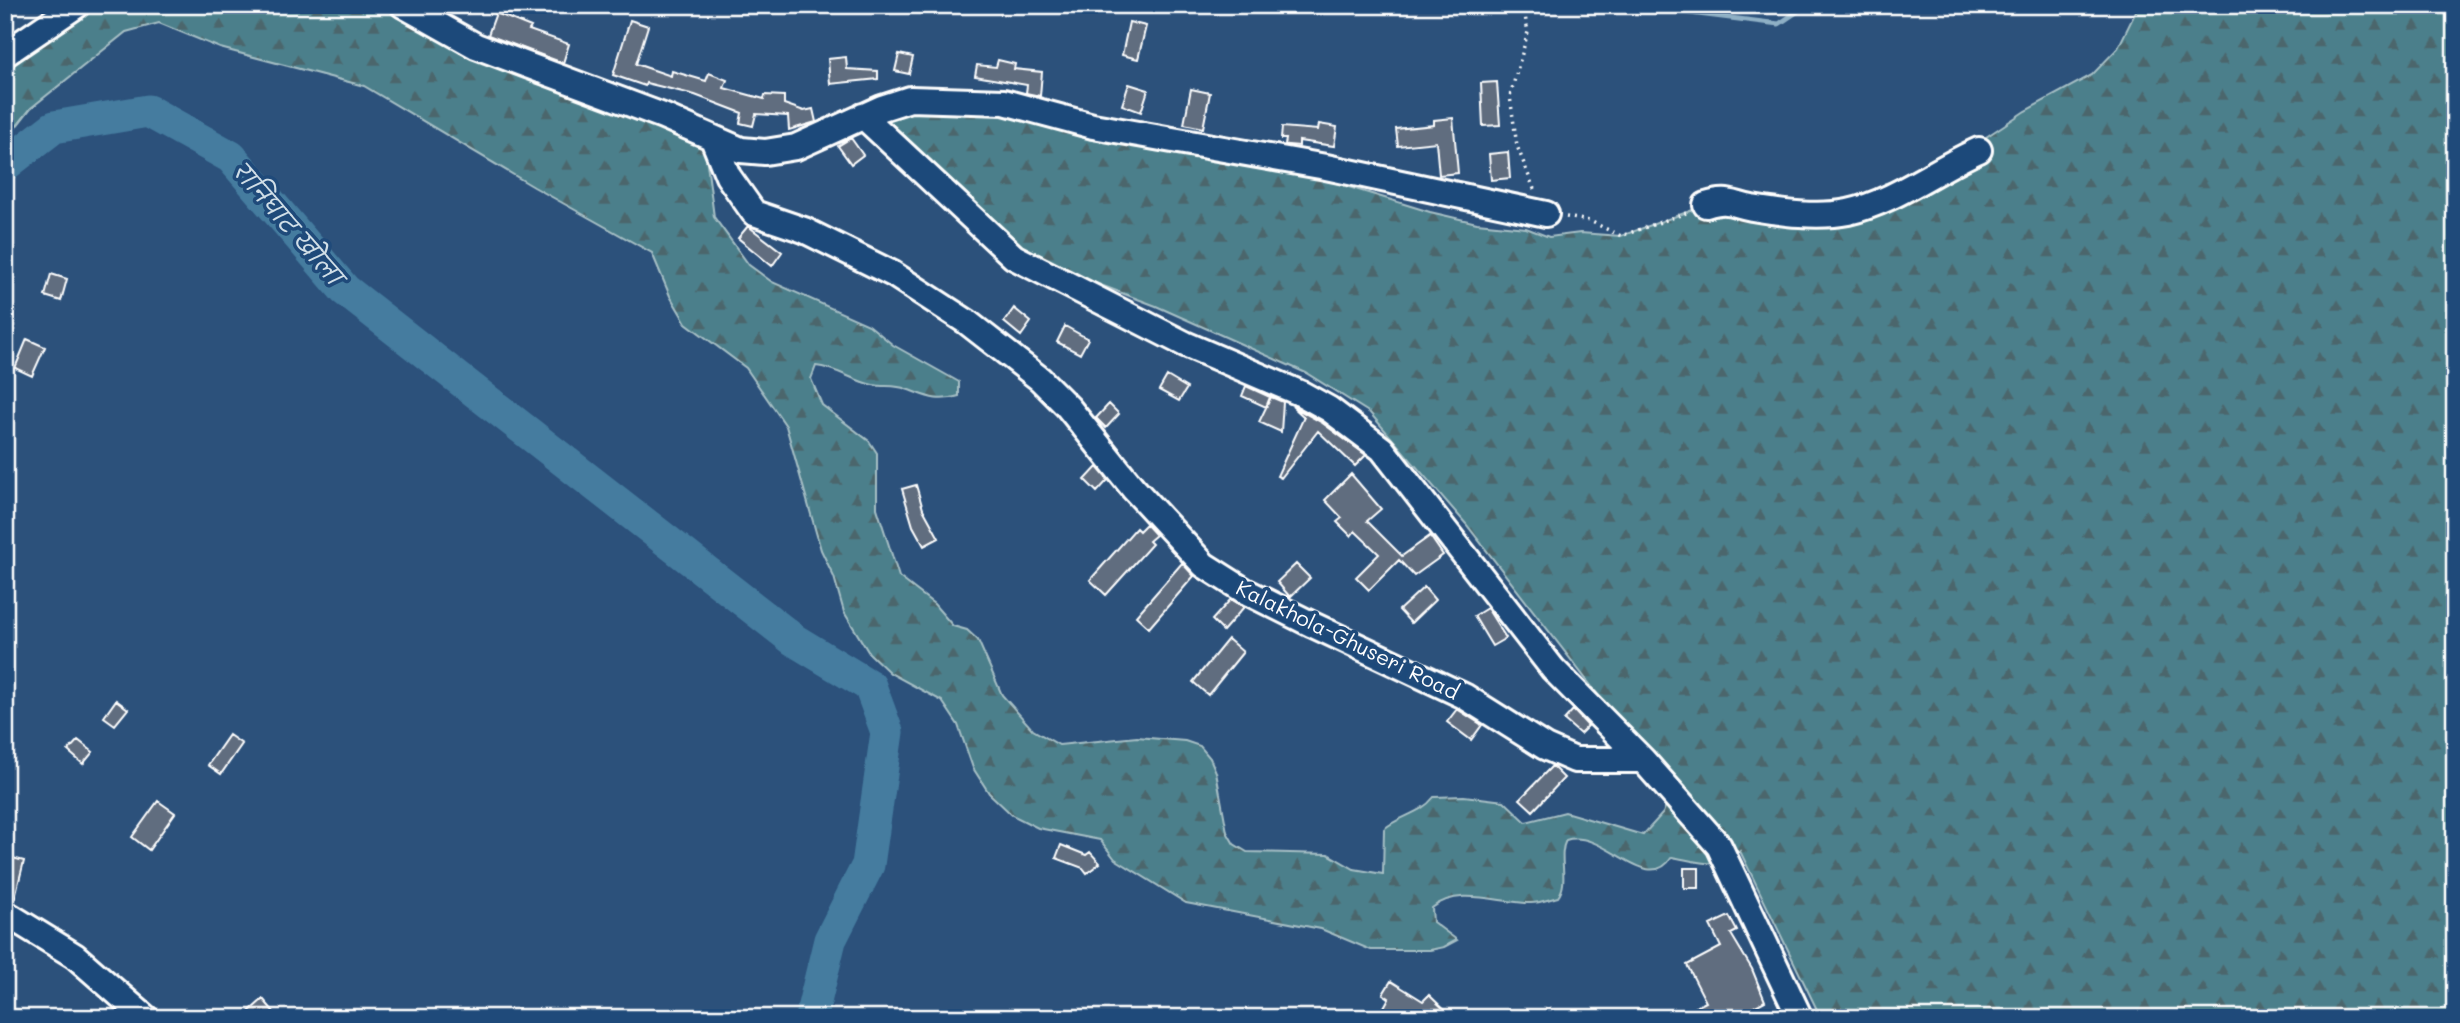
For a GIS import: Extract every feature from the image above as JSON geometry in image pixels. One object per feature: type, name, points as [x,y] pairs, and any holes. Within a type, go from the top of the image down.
[{"type":"street","points":[[5,54],[77,5]]},
{"type":"street","points":[[403,5],[476,46],[663,116],[741,150],[786,149],[806,143],[863,116],[910,99],[1004,102],[1093,126],[1326,167],[1542,213]]},
{"type":"street","points":[[863,116],[1014,257],[1185,344],[1301,394],[1329,409],[1382,449],[1553,669],[1643,760],[1719,846],[1800,1018]]},
{"type":"street","name":"Kalakhola-Ghuseri Road","points":[[713,139],[728,176],[754,213],[804,230],[893,274],[967,322],[1040,379],[1068,407],[1133,488],[1204,565],[1245,591],[1312,625],[1464,696],[1555,751],[1575,760],[1643,760]]},
{"type":"street","points":[[1697,209],[1723,199],[1748,208],[1791,214],[1847,212],[1894,194],[1979,150]]},
{"type":"street","points":[[5,913],[75,956],[146,1018]]},
{"type":"path","points":[[1523,5],[1528,32],[1510,96],[1517,146],[1542,213],[1590,221],[1621,236],[1697,209]]},
{"type":"green space","points":[[89,5],[363,5],[396,11],[705,148],[714,217],[749,265],[772,282],[869,325],[893,345],[959,382],[959,396],[944,399],[898,387],[873,385],[816,366],[811,379],[822,405],[869,441],[877,453],[877,508],[899,577],[934,604],[953,626],[967,630],[978,640],[1002,695],[1033,730],[1059,745],[1137,737],[1185,741],[1200,746],[1210,758],[1216,772],[1227,832],[1234,844],[1247,852],[1328,854],[1354,869],[1383,874],[1384,829],[1423,808],[1434,797],[1464,796],[1504,801],[1526,822],[1565,812],[1643,835],[1663,813],[1675,780],[1599,696],[1466,524],[1370,413],[1306,373],[1156,306],[1019,254],[879,117],[912,104],[1009,112],[1297,171],[1430,212],[1477,223],[1526,228],[1549,237],[1580,233],[1621,236],[1723,199],[1871,218],[1885,183],[1932,173],[2025,111],[2092,75],[2118,48],[2139,5],[2455,5],[2455,1018],[1821,1018],[1740,851],[1726,861],[1717,863],[1672,857],[1662,867],[1650,870],[1637,866],[1595,843],[1580,839],[1566,840],[1563,884],[1558,897],[1531,903],[1479,897],[1443,901],[1432,908],[1433,922],[1457,940],[1430,950],[1371,950],[1321,929],[1186,903],[1115,859],[1100,840],[1038,828],[1012,815],[989,793],[973,768],[958,725],[942,701],[890,673],[869,653],[844,612],[834,577],[821,550],[786,426],[746,368],[686,323],[670,296],[652,253],[364,86],[220,48],[159,23],[126,32],[31,108],[5,141],[5,69]]},
{"type":"building","points":[[496,13],[531,27],[529,30],[569,44],[563,63],[488,35]]},
{"type":"building","points":[[630,20],[648,26],[636,64],[671,76],[672,71],[706,81],[709,73],[727,80],[724,88],[764,99],[765,95],[784,96],[784,104],[804,111],[813,109],[816,122],[789,130],[788,116],[756,114],[753,126],[740,123],[742,113],[695,95],[646,83],[645,86],[613,75]]},
{"type":"building","points":[[1129,22],[1146,26],[1138,59],[1122,55]]},
{"type":"building","points":[[899,54],[913,57],[909,74],[895,71]]},
{"type":"building","points":[[846,57],[847,69],[878,71],[878,79],[830,84],[828,59]]},
{"type":"building","points":[[998,60],[1015,64],[1014,69],[1042,72],[1040,96],[1026,93],[1027,85],[975,76],[977,65],[996,67]]},
{"type":"building","points":[[1497,82],[1500,125],[1483,126],[1481,83]]},
{"type":"building","points":[[1129,84],[1148,90],[1141,112],[1122,105]]},
{"type":"building","points":[[1191,89],[1210,93],[1203,128],[1184,124]]},
{"type":"building","points":[[1453,118],[1458,173],[1439,175],[1436,142],[1398,146],[1396,129],[1434,125],[1434,120]]},
{"type":"building","points":[[1319,124],[1337,127],[1334,146],[1299,141],[1299,146],[1285,145],[1286,139],[1281,139],[1282,127],[1318,130]]},
{"type":"building","points":[[851,138],[863,155],[851,164],[838,146]]},
{"type":"building","points":[[1508,152],[1510,178],[1491,180],[1489,154]]},
{"type":"building","points":[[748,226],[782,252],[772,266],[738,238]]},
{"type":"building","points":[[51,274],[67,279],[61,301],[45,296]]},
{"type":"building","points":[[1014,308],[1031,322],[1021,336],[1004,322]]},
{"type":"building","points":[[1065,326],[1088,339],[1080,354],[1057,342]]},
{"type":"building","points":[[27,339],[45,347],[32,376],[15,368]]},
{"type":"building","points":[[1167,376],[1187,388],[1179,401],[1159,390]]},
{"type":"building","points":[[1246,386],[1270,397],[1266,407],[1242,396]]},
{"type":"building","points":[[1271,397],[1283,402],[1281,432],[1259,422]]},
{"type":"building","points":[[1109,404],[1119,414],[1106,428],[1096,418]]},
{"type":"building","points":[[1292,406],[1321,422],[1366,455],[1355,466],[1318,431],[1281,478],[1277,476],[1304,417]]},
{"type":"building","points":[[1097,467],[1108,480],[1097,492],[1085,480]]},
{"type":"building","points":[[1351,474],[1381,509],[1367,521],[1402,556],[1430,536],[1443,555],[1414,576],[1399,560],[1369,590],[1356,577],[1379,554],[1355,531],[1351,536],[1337,522],[1342,518],[1325,500]]},
{"type":"building","points":[[916,485],[923,509],[939,538],[924,546],[913,526],[902,489]]},
{"type":"building","points":[[1146,524],[1156,535],[1149,541],[1152,544],[1106,595],[1090,580],[1136,528],[1139,531]]},
{"type":"building","points":[[1182,563],[1194,576],[1149,628],[1136,616]]},
{"type":"building","points":[[1296,564],[1310,578],[1290,597],[1277,582]]},
{"type":"building","points":[[1424,587],[1435,600],[1411,623],[1399,610]]},
{"type":"building","points":[[1231,599],[1244,607],[1223,631],[1212,620]]},
{"type":"building","points":[[1487,608],[1506,638],[1492,646],[1474,616]]},
{"type":"building","points":[[1228,639],[1243,652],[1208,695],[1193,682]]},
{"type":"building","points":[[116,700],[128,709],[115,725],[104,717]]},
{"type":"building","points":[[1457,709],[1482,725],[1471,740],[1447,722]]},
{"type":"building","points":[[1573,710],[1588,726],[1580,734],[1564,720]]},
{"type":"building","points":[[229,735],[242,744],[221,774],[208,765]]},
{"type":"building","points":[[78,740],[93,752],[83,764],[68,751]]},
{"type":"building","points":[[1552,766],[1564,778],[1533,811],[1520,799]]},
{"type":"building","points":[[158,801],[175,813],[149,850],[132,837]]},
{"type":"building","points":[[1061,845],[1086,855],[1090,852],[1100,863],[1087,873],[1083,868],[1056,858]]},
{"type":"building","points":[[5,856],[24,861],[14,901],[5,898]]},
{"type":"building","points":[[1684,868],[1699,868],[1699,888],[1684,888]]},
{"type":"building","points":[[1729,916],[1737,931],[1731,934],[1752,969],[1765,1001],[1733,1018],[1701,1018],[1696,1007],[1706,1002],[1687,965],[1721,947],[1710,925]]},
{"type":"building","points":[[1391,981],[1423,1001],[1429,995],[1453,1018],[1378,1018],[1389,998],[1383,994]]},
{"type":"building","points":[[263,999],[279,1018],[242,1018]]},
{"type":"waterway","points":[[1625,5],[1779,24],[1807,5]]},
{"type":"waterway","name":"रानिघाट खोला","points":[[5,165],[54,127],[148,111],[231,157],[345,290],[794,640],[870,686],[887,732],[868,865],[830,940],[811,1018]]}]
